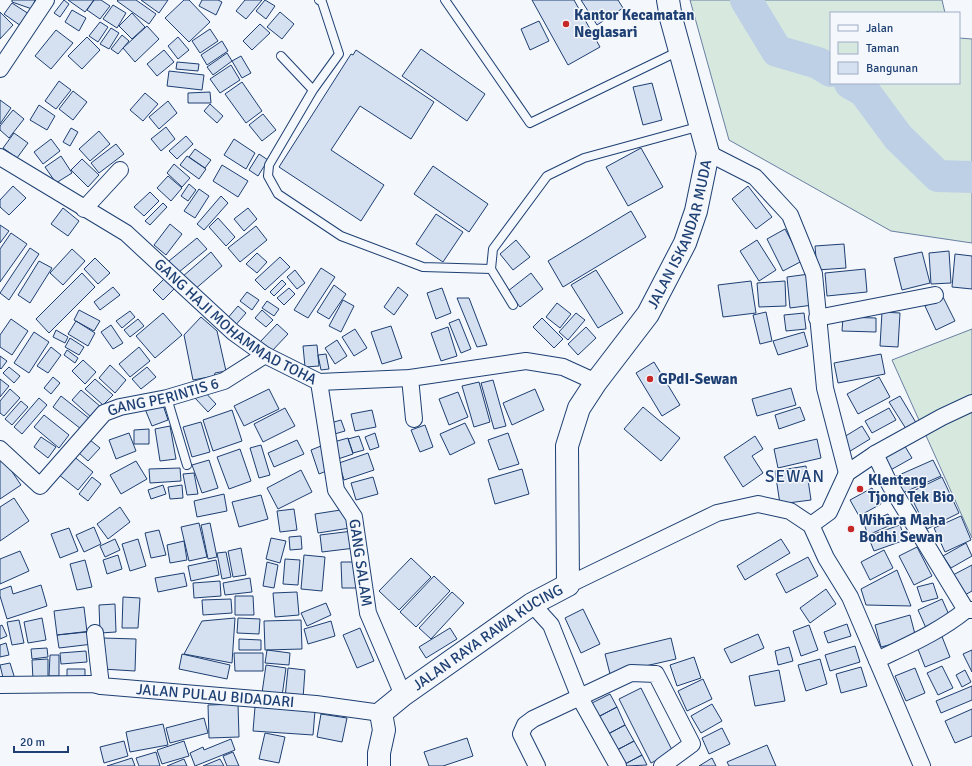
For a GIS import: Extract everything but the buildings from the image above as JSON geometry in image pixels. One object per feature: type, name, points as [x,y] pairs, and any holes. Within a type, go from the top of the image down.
[{"type":"street","points":[[0,69],[46,0]]},
{"type":"street","name":"JALAN ISKANDAR MUDA","points":[[596,382],[648,314],[685,244],[696,211],[708,153],[680,51],[668,0]]},
{"type":"street","points":[[708,153],[755,177],[790,215],[814,274],[817,318],[825,388],[846,473]]},
{"type":"street","name":"GANG HAJI MOHAMMAD TOHA","points":[[0,157],[84,210],[126,233],[234,332],[265,355],[318,382],[410,378],[526,361],[563,367],[596,382]]},
{"type":"street","points":[[84,210],[120,170]]},
{"type":"street","points":[[817,318],[935,295]]},
{"type":"street","name":"GANG PERINTIS 6","points":[[0,449],[40,486],[104,413],[120,407],[167,398],[224,381],[265,355]]},
{"type":"street","points":[[410,378],[414,419]]},
{"type":"street","name":"GANG SALAM","points":[[318,382],[336,490],[354,517],[368,613],[403,695]]},
{"type":"street","name":"JALAN RAYA RAWA KUCING","points":[[381,714],[403,695],[532,604],[568,585],[567,446],[579,408],[596,382]]},
{"type":"street","points":[[811,525],[829,512],[846,473],[875,454],[942,417],[972,403]]},
{"type":"street","points":[[875,454],[890,485],[969,610],[928,636],[877,660]]},
{"type":"street","points":[[568,585],[717,513],[758,504],[790,511],[811,525],[826,558],[850,597],[922,766]]},
{"type":"street","points":[[532,604],[552,625],[580,698],[618,766]]},
{"type":"street","points":[[95,633],[101,686]]},
{"type":"street","points":[[537,766],[522,734],[524,728],[533,719],[632,673],[656,674],[692,744],[662,766]]},
{"type":"street","name":"JALAN PULAU BIDADARI","points":[[0,685],[92,684],[316,704],[381,714]]},
{"type":"street","points":[[379,766],[379,753],[384,730],[381,714]]},
{"type":"lane","points":[[445,0],[530,123],[680,51]]},
{"type":"lane","points":[[321,1],[339,54],[313,90],[269,166],[268,176],[278,194],[341,236],[422,267],[491,269]]},
{"type":"lane","points":[[281,56],[313,90]]},
{"type":"lane","points":[[513,305],[491,269],[493,249],[547,176],[584,158],[701,126]]},
{"type":"lane","points":[[167,398],[188,465]]},
{"type":"green space","points":[[690,0],[942,0],[945,12],[830,12],[830,84],[960,84],[960,38],[972,39],[972,243],[891,231],[729,140]]},
{"type":"green space","points":[[972,329],[972,538],[892,360]]},
{"type":"waterway","points":[[746,0],[777,51],[818,63],[830,70]]},
{"type":"waterway","points":[[852,84],[864,91],[898,137],[938,176],[972,177]]},
{"type":"place","name":"Kantor Kecamatan Neglasari","points":[[566,24]]},
{"type":"place","name":"GPdI-Sewan","points":[[650,379]]},
{"type":"place","name":"Klenteng Tjong Tek Bio","points":[[860,489]]},
{"type":"place","name":"Wihara Maha Bodhi Sewan","points":[[851,529]]},
{"type":"district","name":"SEWAN","points":[[795,476]]}]
